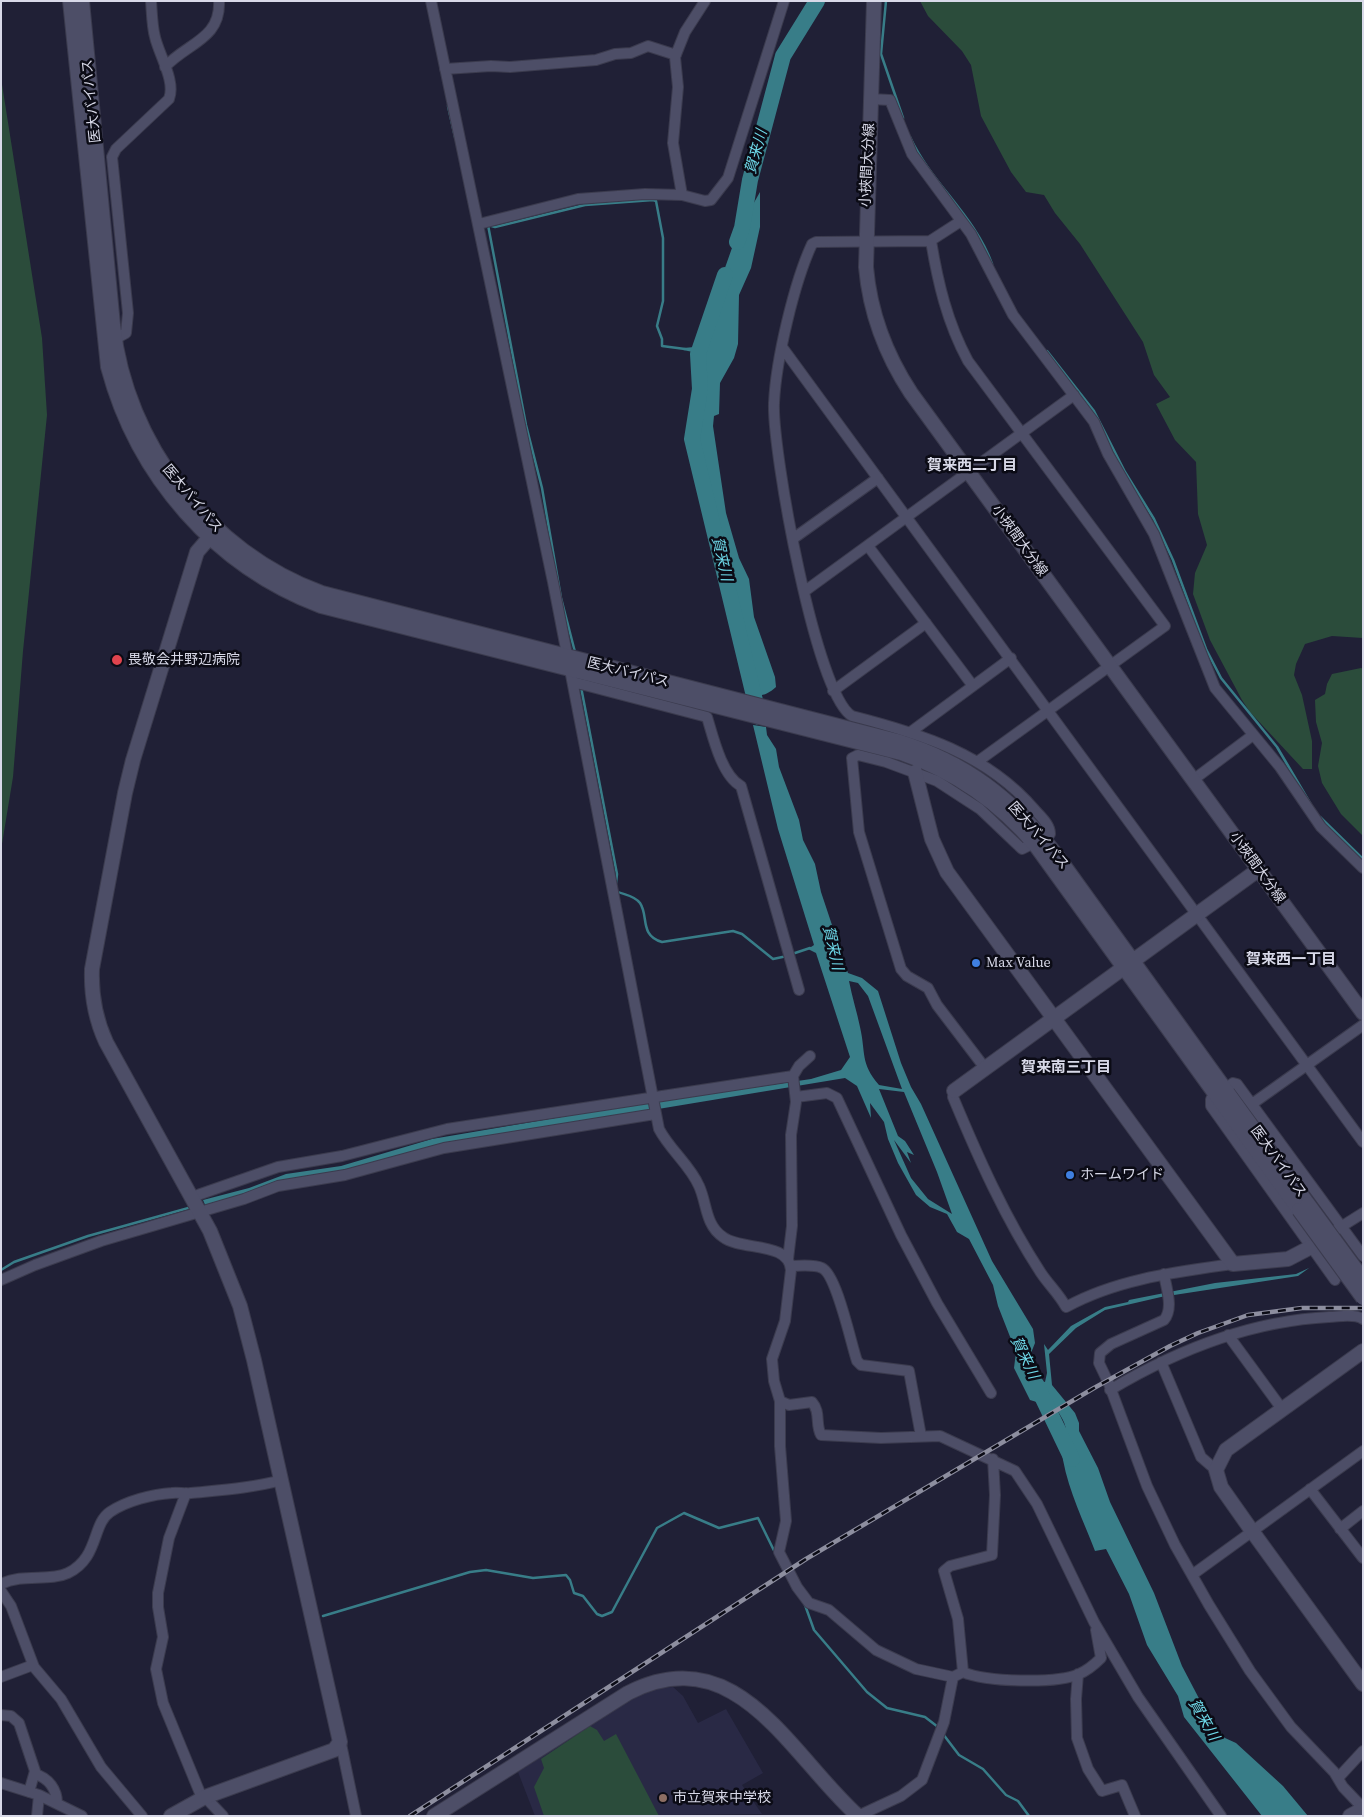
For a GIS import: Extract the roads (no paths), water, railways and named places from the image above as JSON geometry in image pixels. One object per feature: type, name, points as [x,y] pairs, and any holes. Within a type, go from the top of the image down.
[{"type":"main road","name":"医大バイパス","points":[[70,1],[104,340],[110,374],[128,423],[146,458],[171,495],[213,533],[263,565],[315,591],[575,667],[919,748],[968,772],[996,791],[1019,811],[1034,838],[1304,1207],[1363,1298]]},
{"type":"main road","name":"医大バイパス","points":[[82,1],[115,339],[124,379],[152,446],[213,533]]},
{"type":"main road","name":"小挾間大分線","points":[[874,1],[866,242],[870,299],[888,351],[908,388],[1363,1013]]},
{"type":"main road","points":[[171,1816],[203,1797],[334,1750],[339,1745],[340,1739],[282,1480],[240,1306],[218,1250],[196,1205],[106,1042],[95,1012],[92,984],[96,950],[131,770],[197,552],[213,533]]},
{"type":"main road","points":[[575,667],[918,759],[971,786],[999,807],[1034,838]]},
{"type":"main road","points":[[915,772],[932,839],[947,872],[1055,1017],[1233,1264],[1288,1259],[1311,1247]]},
{"type":"main road","points":[[954,1091],[1258,870]]},
{"type":"main road","name":"医大バイパス","points":[[1304,1207],[1363,1279]]},
{"type":"main road","points":[[1363,1351],[1226,1450],[1216,1470],[1221,1487],[1363,1684]]},
{"type":"main road","points":[[434,1816],[628,1693],[654,1682],[682,1678],[700,1680],[721,1686],[749,1701],[858,1816]]},
{"type":"street","points":[[115,339],[126,333],[128,313],[112,157],[116,149],[168,99],[170,88],[155,37],[151,1]]},
{"type":"street","points":[[165,67],[214,29],[219,14],[219,1]]},
{"type":"street","points":[[431,1],[575,667],[655,1114],[663,1136],[700,1186],[709,1220],[718,1234],[738,1244],[779,1252],[789,1262],[818,1267],[826,1272],[844,1313],[856,1361],[861,1365],[909,1371],[921,1436]]},
{"type":"street","points":[[682,195],[673,143],[678,87],[676,55],[685,32],[705,1]]},
{"type":"street","points":[[479,224],[578,199],[645,194],[682,195],[705,201],[711,200],[725,183],[784,1]]},
{"type":"street","points":[[445,69],[491,66],[510,67],[596,60],[615,54],[631,54],[648,46],[676,55]]},
{"type":"street","points":[[872,99],[890,100],[912,154],[977,245],[992,279],[1013,315],[1036,348],[1094,422],[1108,454],[1154,534],[1215,688],[1280,767],[1321,827],[1363,868]]},
{"type":"street","points":[[961,221],[931,241],[816,242],[812,244],[795,296],[782,347],[774,401],[775,434],[781,477],[805,591],[825,670],[833,691],[844,710],[852,716],[912,732],[948,746],[977,762],[1011,786],[1028,802],[1049,828],[1050,834],[1034,838],[1022,849],[980,809],[944,785],[915,772],[864,756],[854,755],[852,758],[859,832],[902,969],[907,976],[928,988],[937,1005],[985,1068]]},
{"type":"street","points":[[931,241],[941,294],[955,336],[978,375],[1164,626],[977,762]]},
{"type":"street","points":[[782,347],[1198,913],[1363,1142]]},
{"type":"street","points":[[805,591],[1074,395]]},
{"type":"street","points":[[794,538],[878,478]]},
{"type":"street","points":[[868,546],[973,686]]},
{"type":"street","points":[[833,691],[926,623]]},
{"type":"street","points":[[912,732],[1011,658]]},
{"type":"street","points":[[575,667],[706,717],[725,767],[733,782],[741,786],[799,990]]},
{"type":"street","points":[[1193,780],[1253,735]]},
{"type":"street","points":[[1252,1104],[1363,1025]]},
{"type":"street","points":[[1,1280],[35,1265],[196,1205],[278,1168],[342,1156],[447,1129],[793,1076],[810,1056]]},
{"type":"street","points":[[793,1076],[796,1097],[791,1135],[792,1226],[784,1325],[772,1358],[774,1381],[780,1401],[780,1446],[786,1521],[779,1552],[798,1587],[809,1603],[829,1610],[876,1650],[916,1669],[994,1679],[1035,1681],[1078,1674],[1100,1660],[1102,1655],[1094,1622]]},
{"type":"street","points":[[1335,1280],[1211,1106],[1210,1101],[1235,1083],[1341,1226],[1361,1249]]},
{"type":"street","points":[[954,1091],[953,1097],[999,1198],[1042,1274],[1056,1290],[1066,1307],[1086,1296],[1110,1287],[1164,1274],[1233,1264]]},
{"type":"street","points":[[796,1097],[827,1093],[837,1098],[901,1235],[937,1303],[991,1393]]},
{"type":"street","points":[[196,1205],[278,1186],[345,1175],[444,1148],[655,1114]]},
{"type":"street","points":[[1311,1247],[1363,1213]]},
{"type":"street","points":[[1164,1274],[1169,1310],[1164,1320],[1111,1344],[1100,1353],[1098,1360],[1150,1492],[1209,1605],[1272,1702],[1302,1740],[1338,1778],[1357,1812]]},
{"type":"street","points":[[1110,1390],[1161,1362],[1199,1345],[1228,1335],[1305,1319],[1353,1316],[1363,1318]]},
{"type":"street","points":[[1228,1335],[1282,1409]]},
{"type":"street","points":[[1161,1362],[1201,1457],[1216,1470]]},
{"type":"street","points":[[780,1401],[789,1405],[812,1402],[817,1408],[818,1430],[821,1435],[826,1437],[881,1438],[921,1436],[948,1438],[1015,1472],[1037,1504],[1094,1622],[1153,1721],[1221,1816]]},
{"type":"street","points":[[1192,1575],[1363,1451]]},
{"type":"street","points":[[858,1816],[898,1797],[922,1780],[944,1722],[958,1674],[958,1618],[944,1571],[950,1566],[992,1555],[995,1495],[992,1460]]},
{"type":"street","points":[[1,1584],[14,1579],[66,1574],[79,1566],[91,1551],[103,1520],[110,1512],[153,1496],[282,1480]]},
{"type":"street","points":[[1310,1489],[1363,1558]]},
{"type":"street","points":[[186,1493],[169,1538],[158,1593],[158,1607],[163,1637],[156,1670],[163,1703],[203,1797],[223,1816]]},
{"type":"street","points":[[1340,1528],[1363,1510]]},
{"type":"street","points":[[1,1591],[11,1606],[33,1665],[61,1699],[101,1767],[142,1816]]},
{"type":"street","points":[[1,1677],[33,1665]]},
{"type":"street","points":[[1078,1674],[1076,1732],[1088,1769],[1102,1791],[1122,1785],[1135,1816]]},
{"type":"street","points":[[1,1715],[11,1716],[19,1723],[35,1774],[34,1793],[37,1816]]},
{"type":"street","points":[[340,1739],[356,1816]]},
{"type":"street","points":[[1338,1778],[1363,1751]]},
{"type":"street","points":[[35,1774],[45,1778],[54,1789],[57,1803]]},
{"type":"street","points":[[1,1783],[34,1793],[82,1816]]},
{"type":"water","points":[[760,192],[760,227],[751,268],[739,295],[738,344],[734,358],[720,383],[719,414],[714,416],[713,426],[726,513],[739,558],[749,579],[754,617],[775,677],[776,687],[767,694],[757,695],[750,694],[736,617],[738,615],[737,607],[715,528],[692,420],[693,406],[702,387],[703,354],[683,350],[683,348],[706,346],[721,279],[738,231]]},
{"type":"water","points":[[753,725],[766,727],[767,735],[776,749],[779,767],[799,820],[803,840],[815,864],[821,892],[848,973],[862,978],[878,991],[901,1063],[911,1087],[921,1104],[992,1261],[1033,1329],[1035,1343],[1031,1353],[1037,1380],[1045,1382],[1047,1373],[1044,1344],[1048,1350],[1071,1326],[1105,1307],[1128,1302],[1129,1300],[1215,1283],[1296,1274],[1309,1268],[1363,1229],[1298,1276],[1161,1297],[1105,1310],[1076,1328],[1049,1354],[1052,1385],[1075,1413],[1079,1423],[1079,1431],[1098,1468],[1110,1502],[1154,1593],[1182,1666],[1204,1708],[1225,1738],[1236,1743],[1283,1786],[1308,1816],[1262,1816],[1184,1717],[1178,1696],[1147,1645],[1129,1594],[1106,1549],[1095,1551],[1066,1472],[1063,1456],[1066,1430],[1064,1423],[1052,1403],[1040,1403],[1030,1400],[1014,1368],[1016,1352],[998,1306],[993,1285],[969,1239],[957,1232],[947,1214],[930,1207],[916,1195],[898,1163],[888,1139],[884,1122],[870,1103],[871,1118],[857,1086],[845,1078],[416,1152],[206,1207],[203,1200],[249,1188],[286,1174],[341,1166],[432,1139],[614,1108],[811,1079],[841,1070],[850,1057],[816,953],[808,949],[814,945],[778,829]],"holes":[[[849,981],[858,983],[868,996],[902,1089],[879,1085],[866,1064],[862,1036]],[[879,1089],[904,1092],[952,1214],[928,1199],[911,1178],[894,1140],[911,1163],[907,1152],[914,1155],[905,1141],[898,1136]]]},
{"type":"waterway","name":"賀来川","points":[[737,242],[742,228],[750,180],[783,56],[817,1]]},
{"type":"waterway","points":[[886,1],[881,54],[903,118]]},
{"type":"waterway","points":[[448,106],[455,137]]},
{"type":"waterway","points":[[910,137],[929,170],[975,230],[992,264]]},
{"type":"waterway","points":[[488,225],[495,227],[585,205],[656,201],[663,238],[663,301],[657,326],[662,339],[662,346],[685,349]]},
{"type":"waterway","points":[[488,225],[526,425],[542,488],[561,598],[575,652]]},
{"type":"waterway","name":"賀来川","points":[[725,275],[698,354],[700,389],[692,439],[759,717]]},
{"type":"waterway","points":[[1047,351],[1094,411],[1125,472],[1154,519],[1173,560],[1206,649],[1221,678],[1277,747],[1310,803]]},
{"type":"waterway","points":[[581,687],[617,874],[616,883]]},
{"type":"waterway","points":[[1320,817],[1363,859]]},
{"type":"waterway","points":[[616,891],[638,900],[643,908],[647,930],[650,935],[662,942],[733,931],[742,934],[773,959],[787,956]]},
{"type":"waterway","points":[[792,954],[810,948]]},
{"type":"waterway","points":[[1,1270],[14,1262],[88,1236],[192,1207]]},
{"type":"waterway","name":"賀来川","points":[[1036,1384],[1072,1459]]},
{"type":"waterway","points":[[323,1616],[470,1572],[486,1570],[533,1578],[566,1575],[570,1580],[574,1593],[583,1596],[597,1614],[602,1616],[612,1612],[657,1528],[684,1513],[719,1528],[758,1518],[785,1573]]},
{"type":"waterway","points":[[805,1605],[814,1630],[867,1692],[887,1708],[925,1717],[938,1727]]},
{"type":"waterway","points":[[943,1734],[959,1755],[983,1769],[1006,1795],[1018,1801],[1029,1816]]},
{"type":"railway","points":[[410,1816],[806,1559],[1094,1388],[1170,1346],[1198,1333],[1248,1315],[1302,1308],[1363,1308]]},
{"type":"place","name":"畏敬会井野辺病院","points":[[117,660]]},
{"type":"place","name":"Max Value","points":[[976,963]]},
{"type":"place","name":"ホームワイド","points":[[1070,1175]]},
{"type":"place","name":"市立賀来中学校","points":[[663,1798]]},
{"type":"district","name":"賀来西二丁目","points":[[972,466]]},
{"type":"district","name":"賀来西一丁目","points":[[1291,960]]},
{"type":"district","name":"賀来南三丁目","points":[[1066,1068]]}]
